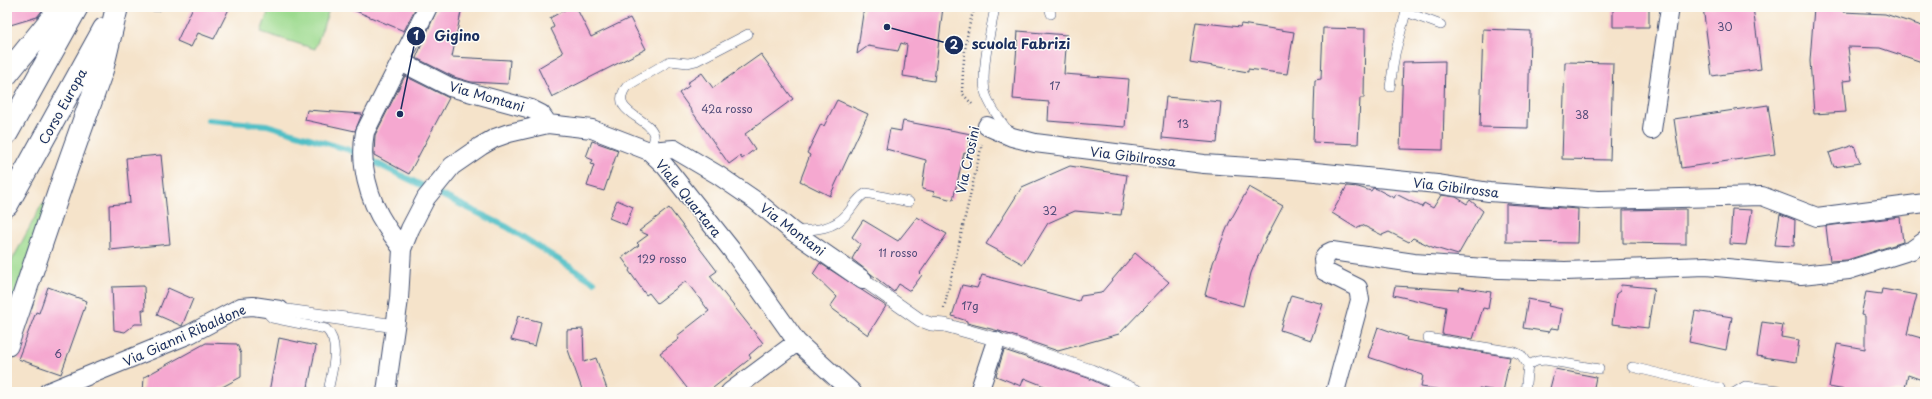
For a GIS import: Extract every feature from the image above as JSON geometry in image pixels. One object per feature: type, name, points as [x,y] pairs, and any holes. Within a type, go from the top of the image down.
[{"type":"main road","points":[[7,133],[77,7]]},
{"type":"main road","points":[[7,345],[102,70],[117,7]]},
{"type":"main road","name":"Corso Europa","points":[[7,205],[117,7]]},
{"type":"main road","points":[[9,65],[54,11]]},
{"type":"street","points":[[402,249],[380,215],[363,167],[362,148],[365,132],[428,7]]},
{"type":"street","points":[[1652,130],[1670,7]]},
{"type":"street","name":"Via Montani","points":[[401,62],[450,86],[531,109],[541,114],[548,124]]},
{"type":"street","name":"Viale Quartara","points":[[386,392],[396,326],[402,249],[410,229],[431,192],[456,162],[495,138],[548,124],[592,129],[650,151],[665,166],[734,253],[797,342],[852,392]]},
{"type":"street","name":"Via Gibilrossa","points":[[986,126],[1012,138],[1035,143],[1204,164],[1295,170],[1436,184],[1489,192],[1599,200],[1762,196],[1817,216],[1925,203]]},
{"type":"street","name":"Via Montani","points":[[650,151],[674,149],[718,175],[756,202],[792,231],[920,320],[931,324],[945,324],[1091,371],[1138,392]]},
{"type":"street","points":[[1335,392],[1360,300],[1358,288],[1327,274],[1324,270],[1323,259],[1332,251],[1414,263],[1498,270],[1565,271],[1706,266],[1801,275],[1849,270],[1912,250],[1925,241]]},
{"type":"street","name":"Via Gianni Ribaldone","points":[[48,392],[190,334],[232,310],[247,306],[396,326]]},
{"type":"street","points":[[979,392],[996,341]]},
{"type":"street","points":[[730,392],[797,342]]},
{"type":"lane","points":[[995,7],[986,59],[985,91],[998,118],[1012,138]]},
{"type":"lane","points":[[1390,86],[1395,54],[1406,10],[1441,25]]},
{"type":"lane","points":[[650,151],[655,138],[652,130],[625,109],[622,102],[622,92],[627,86],[670,61],[688,63],[696,61],[748,34]]},
{"type":"lane","points":[[792,231],[819,229],[837,224],[848,213],[856,199],[866,193],[909,202]]},
{"type":"lane","points":[[274,310],[269,315],[272,318],[326,329],[334,339],[335,349],[328,392]]},
{"type":"lane","points":[[1428,338],[1515,352],[1528,365],[1525,392]]},
{"type":"lane","points":[[1528,365],[1537,361],[1545,360],[1599,369]]},
{"type":"lane","points":[[1632,367],[1720,388],[1721,392]]},
{"type":"lane","points":[[1735,392],[1745,386],[1778,390]]},
{"type":"path","name":"Via Crosini","points":[[940,324],[986,126],[983,117],[962,93],[970,21],[975,7]]},
{"type":"green space","points":[[270,7],[330,7],[315,49],[261,32]]},
{"type":"green space","points":[[42,204],[49,206],[7,317],[7,270]]},
{"type":"building","points":[[7,7],[45,7],[37,17],[7,26]]},
{"type":"building","points":[[193,7],[230,7],[214,39],[198,33],[191,47],[177,41]]},
{"type":"building","points":[[346,7],[416,7],[404,31]]},
{"type":"building","points":[[438,7],[462,7],[452,57],[510,60],[508,84],[471,82],[454,77],[416,58]]},
{"type":"building","points":[[570,7],[576,7],[591,37],[630,18],[646,49],[552,97],[538,68],[563,53],[551,29],[554,27],[550,18]]},
{"type":"building","points":[[864,7],[943,7],[934,81],[903,76],[907,45],[901,43],[898,51],[868,46],[857,54]]},
{"type":"building","points":[[1613,7],[1649,7],[1649,27],[1613,27]]},
{"type":"building","points":[[1703,7],[1753,7],[1761,69],[1712,76]]},
{"type":"building","points":[[1814,7],[1843,7],[1843,12],[1885,14],[1925,27],[1925,63],[1880,48],[1848,47],[1852,80],[1843,81],[1846,112],[1814,114],[1810,61]]},
{"type":"building","points":[[1196,22],[1240,27],[1241,24],[1294,32],[1287,74],[1248,69],[1248,72],[1190,62]]},
{"type":"building","points":[[1323,28],[1365,29],[1364,98],[1360,98],[1358,144],[1313,142],[1315,80],[1321,79]]},
{"type":"building","points":[[1483,29],[1530,31],[1528,128],[1480,127]]},
{"type":"building","points":[[1018,31],[1067,35],[1064,74],[1129,79],[1125,127],[1048,121],[1049,102],[1013,99]]},
{"type":"building","points":[[761,54],[793,99],[745,134],[755,149],[742,159],[740,156],[729,164],[679,93],[689,86],[687,83],[702,73],[713,88]]},
{"type":"building","points":[[1445,61],[1443,150],[1400,149],[1403,62]]},
{"type":"building","points":[[1565,62],[1613,63],[1610,160],[1562,159]]},
{"type":"building","points":[[405,76],[449,98],[409,174],[374,155],[375,135]]},
{"type":"building","points":[[1166,97],[1221,102],[1217,143],[1162,138]]},
{"type":"building","points":[[837,100],[868,114],[830,196],[800,181],[810,155],[807,153],[821,124],[824,126]]},
{"type":"building","points":[[1768,105],[1775,154],[1681,168],[1674,119]]},
{"type":"building","points":[[307,110],[362,114],[355,131],[305,120]]},
{"type":"building","points":[[903,121],[971,134],[967,154],[964,153],[953,200],[933,195],[935,192],[922,189],[926,160],[886,149],[890,129],[901,131]]},
{"type":"building","points":[[592,141],[618,150],[604,191],[587,186],[594,165],[591,164],[593,160],[586,157]]},
{"type":"building","points":[[1854,145],[1860,163],[1834,167],[1829,153]]},
{"type":"building","points":[[161,155],[170,244],[110,250],[109,205],[130,203],[126,158]]},
{"type":"building","points":[[1070,166],[1127,175],[1121,215],[1075,211],[1048,223],[1023,264],[986,244],[1022,187]]},
{"type":"building","points":[[1347,186],[1358,187],[1371,191],[1373,188],[1377,189],[1394,198],[1396,194],[1422,207],[1424,203],[1433,208],[1441,195],[1456,197],[1467,204],[1470,200],[1483,211],[1458,255],[1432,247],[1413,238],[1409,242],[1389,232],[1382,235],[1362,225],[1356,228],[1332,213]]},
{"type":"building","points":[[1249,187],[1283,206],[1264,242],[1251,273],[1243,306],[1205,295],[1213,263],[1229,223]]},
{"type":"building","points":[[617,200],[633,207],[626,225],[609,218]]},
{"type":"building","points":[[1506,204],[1578,209],[1577,243],[1506,242]]},
{"type":"building","points":[[669,208],[717,271],[710,276],[763,343],[749,355],[751,358],[708,392],[690,392],[660,353],[679,339],[677,336],[709,311],[686,281],[657,303],[649,293],[646,295],[629,271],[630,269],[622,258],[639,245],[637,243],[648,235],[639,231]]},
{"type":"building","points":[[1686,209],[1686,244],[1623,243],[1623,210]]},
{"type":"building","points":[[1732,209],[1752,210],[1746,245],[1730,244]]},
{"type":"building","points":[[1780,214],[1795,220],[1794,246],[1775,245]]},
{"type":"building","points":[[917,217],[947,234],[920,273],[922,275],[910,291],[899,284],[894,292],[852,259],[860,244],[852,237],[863,220],[898,241]]},
{"type":"building","points":[[1900,217],[1903,242],[1847,260],[1830,261],[1826,226]]},
{"type":"building","points":[[1135,253],[1169,282],[1119,334],[1058,351],[999,331],[967,323],[967,321],[952,316],[962,285],[977,288],[982,275],[1079,301],[1081,296],[1101,293]]},
{"type":"building","points":[[820,263],[886,306],[868,335],[830,307],[837,297],[813,274]]},
{"type":"building","points":[[1621,285],[1654,288],[1648,328],[1612,324],[1616,294],[1620,291]]},
{"type":"building","points":[[144,286],[145,311],[142,309],[143,324],[135,324],[125,332],[114,330],[112,287]]},
{"type":"building","points":[[1395,286],[1459,290],[1460,287],[1491,292],[1488,309],[1483,308],[1473,339],[1442,334],[1446,307],[1393,295]]},
{"type":"building","points":[[48,287],[87,301],[61,374],[18,359],[36,312],[39,313]]},
{"type":"building","points":[[168,288],[193,299],[182,326],[157,315]]},
{"type":"building","points":[[1882,289],[1917,295],[1907,334],[1925,339],[1925,381],[1908,375],[1904,392],[1856,392],[1829,387],[1837,344],[1865,349],[1865,316],[1861,315],[1866,292],[1881,294]]},
{"type":"building","points":[[1291,295],[1323,304],[1311,340],[1280,330]]},
{"type":"building","points":[[1528,299],[1549,303],[1548,306],[1562,309],[1559,329],[1551,328],[1549,332],[1523,328]]},
{"type":"building","points":[[1695,311],[1732,317],[1726,350],[1689,342]]},
{"type":"building","points":[[518,316],[541,322],[535,346],[511,340]]},
{"type":"building","points":[[1762,322],[1783,325],[1781,337],[1799,340],[1796,362],[1757,356]]},
{"type":"building","points":[[1378,327],[1407,337],[1406,340],[1510,357],[1503,392],[1479,388],[1478,392],[1449,392],[1421,387],[1423,375],[1368,357]]},
{"type":"building","points":[[583,329],[584,362],[596,358],[608,392],[583,392],[567,347],[567,330]]},
{"type":"building","points":[[279,338],[316,346],[307,392],[269,392]]},
{"type":"building","points":[[206,343],[237,344],[241,354],[241,377],[213,392],[143,392],[144,377]]},
{"type":"building","points":[[1004,350],[1088,378],[1118,392],[1059,392],[1024,378],[1021,386],[996,376]]},
{"type":"building","points":[[1555,369],[1596,377],[1593,392],[1549,392]]},
{"type":"waterway","points":[[208,120],[267,125],[349,150],[507,227],[594,282]]},
{"type":"place","name":"scuola Fabrizi","points":[[887,27]]},
{"type":"place","name":"Gigino","points":[[400,114]]}]
